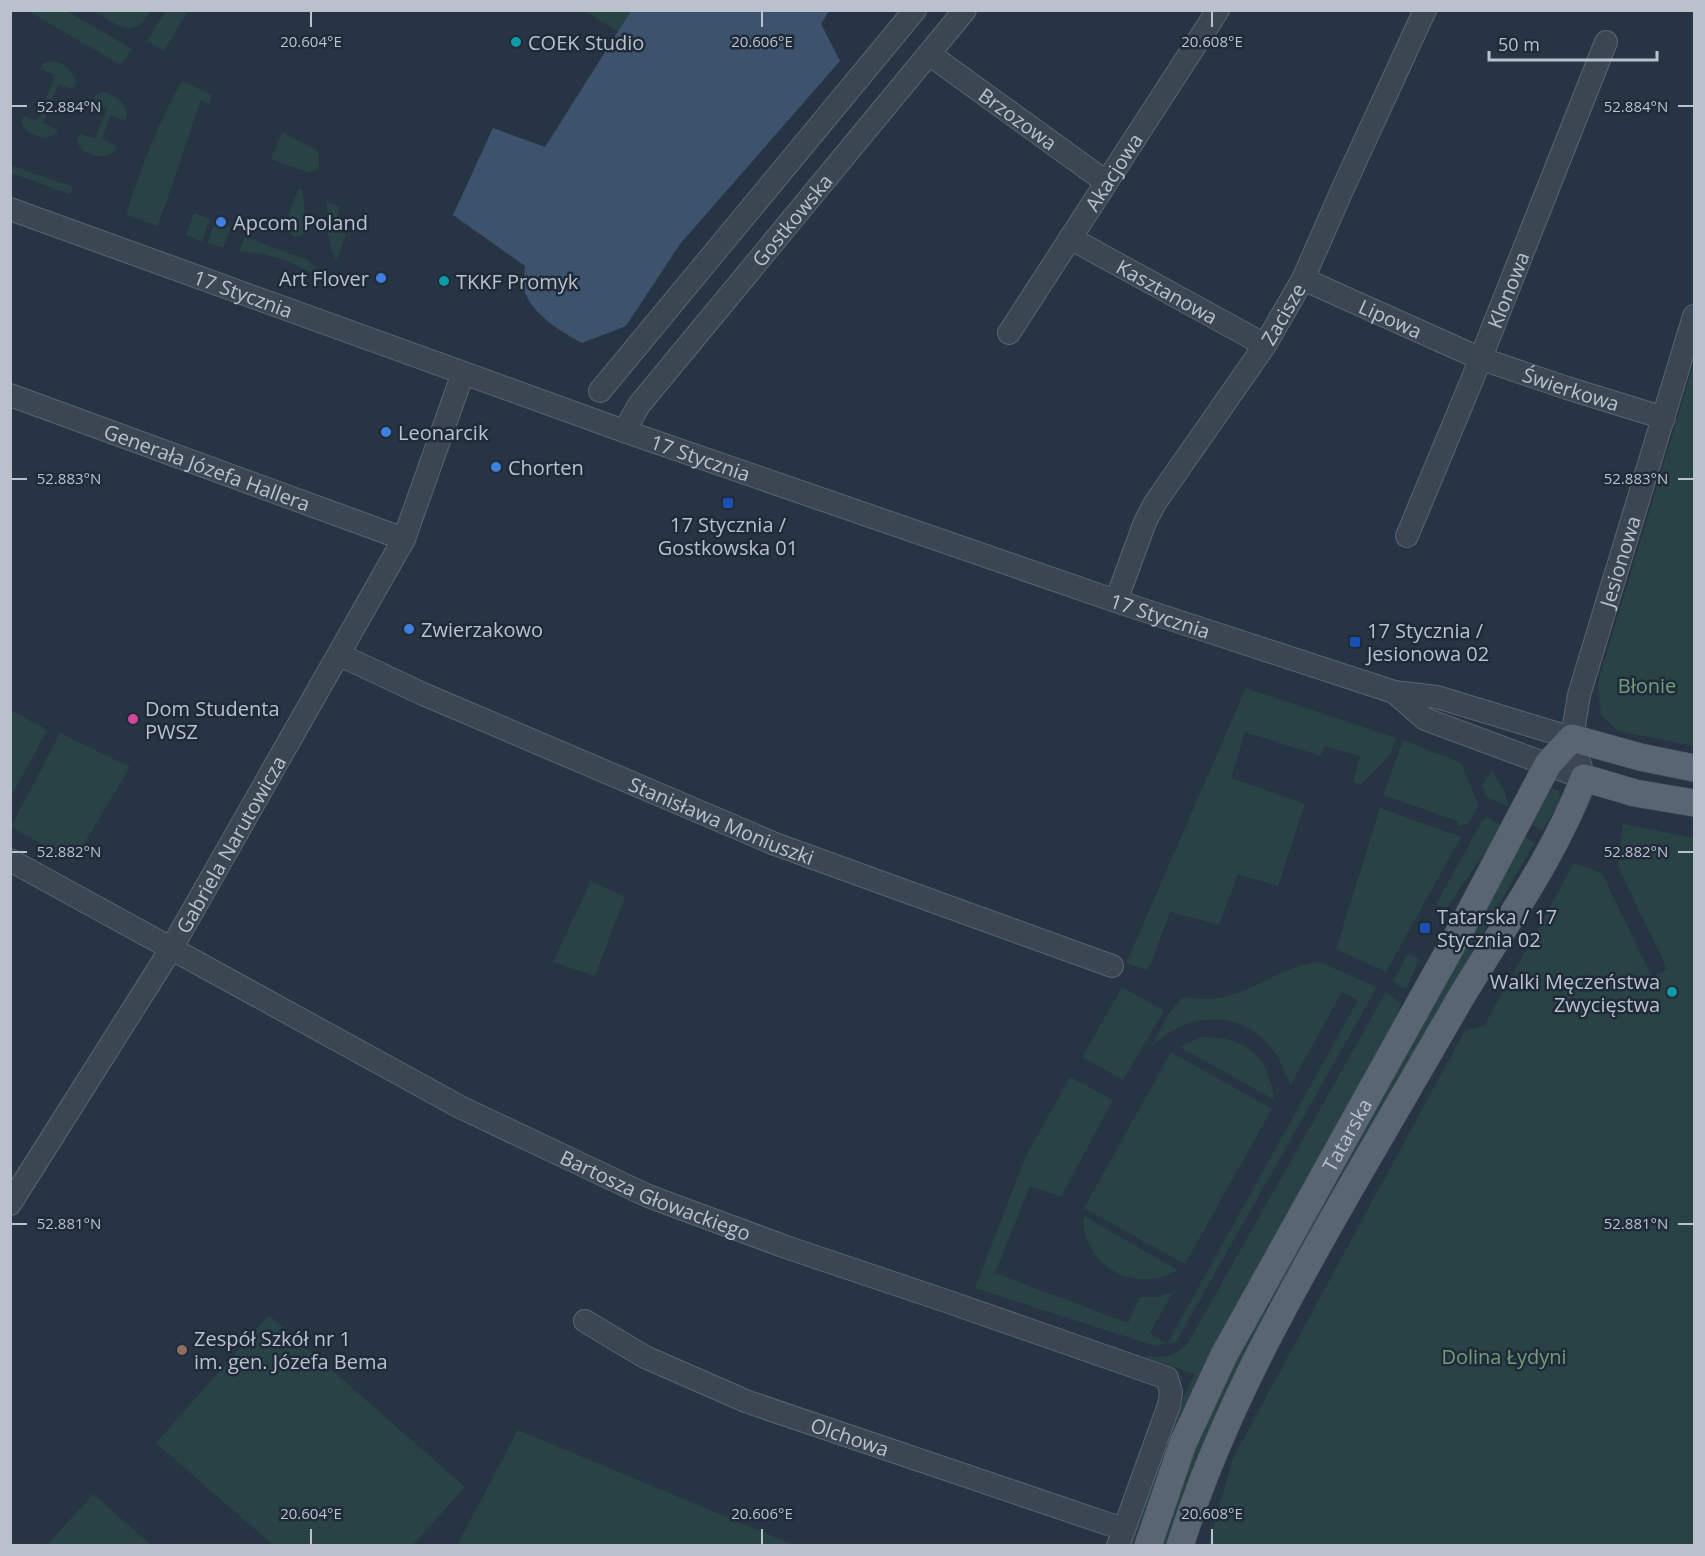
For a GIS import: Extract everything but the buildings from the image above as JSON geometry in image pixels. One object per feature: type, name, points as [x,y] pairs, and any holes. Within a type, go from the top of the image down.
[{"type":"main road","name":"Tatarska","points":[[1148,1545],[1183,1443],[1224,1355],[1462,927],[1548,764],[1572,738]]},
{"type":"main road","name":"17 Stycznia","points":[[1572,738],[1640,757],[1695,768]]},
{"type":"main road","name":"Tatarska","points":[[1180,1545],[1219,1439],[1292,1290],[1461,998],[1545,860],[1584,778]]},
{"type":"main road","name":"17 Stycznia","points":[[1584,778],[1635,793],[1695,803]]},
{"type":"street","points":[[600,391],[915,10]]},
{"type":"street","name":"Gostkowska","points":[[624,431],[639,405],[965,10]]},
{"type":"street","name":"Akacjowa","points":[[1009,333],[1218,10]]},
{"type":"street","name":"Zacisze","points":[[1116,601],[1145,522],[1155,502],[1265,345],[1303,279],[1342,188],[1425,10]]},
{"type":"street","name":"Klonowa","points":[[1407,536],[1606,42]]},
{"type":"street","name":"Brzozowa","points":[[929,54],[1106,182]]},
{"type":"street","name":"17 Stycznia","points":[[10,209],[624,431],[1116,601],[1394,692],[1437,697],[1572,738]]},
{"type":"street","name":"Kasztanowa","points":[[1070,238],[1265,345]]},
{"type":"street","name":"Lipowa","points":[[1303,279],[1479,358]]},
{"type":"street","name":"Jesionowa","points":[[1572,738],[1579,695],[1695,316]]},
{"type":"street","name":"Świerkowa","points":[[1479,358],[1664,418]]},
{"type":"street","name":"Gabriela Narutowicza","points":[[10,1204],[171,949],[404,539],[463,372]]},
{"type":"street","name":"Generała Józefa Hallera","points":[[10,395],[404,539]]},
{"type":"street","name":"Stanisława Moniuszki","points":[[340,655],[434,699],[775,844],[1112,966]]},
{"type":"street","name":"17 Stycznia","points":[[1394,692],[1425,719],[1584,778]]},
{"type":"street","points":[[1572,738],[1584,778]]},
{"type":"street","name":"Bartosza Głowackiego","points":[[10,860],[171,949],[260,995],[460,1107],[648,1196],[786,1247],[1167,1378],[1171,1392],[1169,1405],[1120,1537]]},
{"type":"street","name":"Olchowa","points":[[585,1321],[645,1357],[748,1402],[1120,1537]]},
{"type":"green space","points":[[166,10],[188,11],[164,51],[147,41]]},
{"type":"green space","points":[[28,11],[67,11],[132,49],[121,65]]},
{"type":"green space","points":[[94,11],[151,11],[138,26],[124,28]]},
{"type":"green space","points":[[585,11],[666,11],[642,47]]},
{"type":"green space","points":[[50,61],[67,67],[76,83],[73,89],[58,85],[43,123],[58,130],[46,138],[28,132],[24,129],[22,121],[23,116],[38,121],[55,75],[40,69],[42,64]]},
{"type":"green space","points":[[182,81],[212,95],[209,104],[201,100],[158,226],[128,215],[127,211],[151,144]]},
{"type":"green space","points":[[103,92],[119,99],[127,114],[125,121],[111,115],[102,139],[117,146],[114,152],[103,157],[83,150],[77,139],[81,134],[95,139],[107,108],[92,102],[95,95]]},
{"type":"green space","points":[[282,132],[314,149],[319,154],[319,168],[309,173],[271,159]]},
{"type":"green space","points":[[10,165],[73,187],[70,194],[11,173]]},
{"type":"green space","points":[[298,189],[302,189],[303,192],[305,225],[304,233],[296,237],[289,233],[286,223]]},
{"type":"green space","points":[[327,202],[340,206],[337,219],[346,235],[336,263],[327,231]]},
{"type":"green space","points":[[194,213],[210,219],[202,242],[186,235]]},
{"type":"green space","points":[[215,221],[231,226],[223,248],[208,243]]},
{"type":"green space","points":[[245,237],[308,260],[317,270],[320,279],[281,259],[250,252],[239,252]]},
{"type":"green space","name":"Błonie","points":[[1694,363],[1694,746],[1618,731],[1601,715],[1598,682]]},
{"type":"green space","points":[[1246,688],[1396,738],[1390,755],[1361,784],[1353,782],[1360,756],[1325,746],[1321,756],[1245,732],[1231,778],[1305,804],[1278,886],[1238,874],[1219,925],[1170,912],[1150,966],[1146,970],[1126,963]]},
{"type":"green space","points":[[11,710],[47,730],[11,797]]},
{"type":"green space","points":[[60,733],[130,767],[73,862],[11,827]]},
{"type":"green space","points":[[1403,740],[1461,763],[1479,806],[1468,824],[1458,826],[1457,821],[1383,795]]},
{"type":"green space","points":[[1492,770],[1505,792],[1508,806],[1487,798],[1482,786]]},
{"type":"green space","points":[[1553,788],[1559,791],[1560,801],[1542,831],[1531,824],[1547,794]]},
{"type":"green space","points":[[1380,808],[1461,837],[1386,972],[1336,949]]},
{"type":"green space","points":[[1488,817],[1503,826],[1446,909],[1437,905],[1482,821]]},
{"type":"green space","name":"Dolina Łydyni","points":[[1623,824],[1694,838],[1694,1545],[1208,1545],[1233,1458],[1465,1030],[1484,1026],[1574,863],[1602,873],[1652,977],[1667,969],[1618,867]]},
{"type":"green space","points":[[1524,836],[1535,842],[1336,1189],[1232,1380],[1184,1492],[1167,1545],[1160,1546],[1204,1427],[1269,1294]]},
{"type":"green space","points":[[591,881],[625,897],[595,976],[553,962]]},
{"type":"green space","points":[[1408,953],[1419,959],[1407,988],[1403,988],[1393,982]]},
{"type":"green space","points":[[1319,962],[1377,987],[1176,1342],[1167,1344],[1358,1000],[1342,992],[1290,1086],[1280,1062],[1267,1043],[1251,1030],[1232,1022],[1212,1019],[1191,1023],[1170,1032],[1150,1048],[1168,1015],[1182,997],[1210,999],[1232,995],[1293,968]]},
{"type":"green space","points":[[1122,987],[1164,1011],[1123,1080],[1082,1057]]},
{"type":"green space","points":[[1386,992],[1401,1004],[1397,1017],[1209,1356],[1136,1545],[1128,1546],[1157,1458],[1195,1374],[1146,1358],[1147,1355],[1159,1357],[1169,1355],[1179,1351],[1188,1343]]},
{"type":"green space","points":[[1201,1037],[1231,1040],[1252,1052],[1261,1060],[1267,1071],[1274,1100],[1180,1047]]},
{"type":"green space","points":[[1171,1052],[1272,1109],[1185,1264],[1084,1208]]},
{"type":"green space","points":[[1070,1077],[1113,1100],[1061,1197],[1030,1186],[995,1273],[1128,1323],[1140,1297],[1156,1297],[1173,1292],[1150,1333],[1167,1344],[1155,1346],[975,1288],[1025,1158]]},
{"type":"green space","points":[[1084,1216],[1178,1270],[1154,1279],[1130,1278],[1119,1274],[1099,1259],[1091,1248],[1085,1233]]},
{"type":"green space","points":[[269,1315],[465,1487],[413,1545],[273,1545],[156,1443]]},
{"type":"green space","points":[[518,1430],[794,1545],[457,1545]]},
{"type":"green space","points":[[93,1494],[151,1545],[47,1545]]},
{"type":"water","points":[[631,11],[829,11],[821,24],[840,61],[680,244],[626,326],[582,343],[556,328],[528,299],[523,281],[525,266],[453,215],[493,128],[545,147]]},
{"type":"place","name":"COEK Studio","points":[[516,42]]},
{"type":"place","name":"Apcom Poland","points":[[221,222]]},
{"type":"place","name":"Art Flover","points":[[381,278]]},
{"type":"place","name":"TKKF Promyk","points":[[444,281]]},
{"type":"place","name":"Leonarcik","points":[[386,432]]},
{"type":"place","name":"Chorten","points":[[496,467]]},
{"type":"place","name":"17 Stycznia / Gostkowska 01","points":[[728,503]]},
{"type":"place","name":"Zwierzakowo","points":[[409,629]]},
{"type":"place","name":"17 Stycznia / Jesionowa 02","points":[[1355,642]]},
{"type":"place","name":"Dom Studenta PWSZ","points":[[133,719]]},
{"type":"place","name":"Tatarska / 17 Stycznia 02","points":[[1425,928]]},
{"type":"place","name":"Walki Męczeństwa Zwycięstwa","points":[[1672,992]]},
{"type":"place","name":"Zespół Szkół nr 1 im. gen. Józefa Bema","points":[[182,1350]]}]
